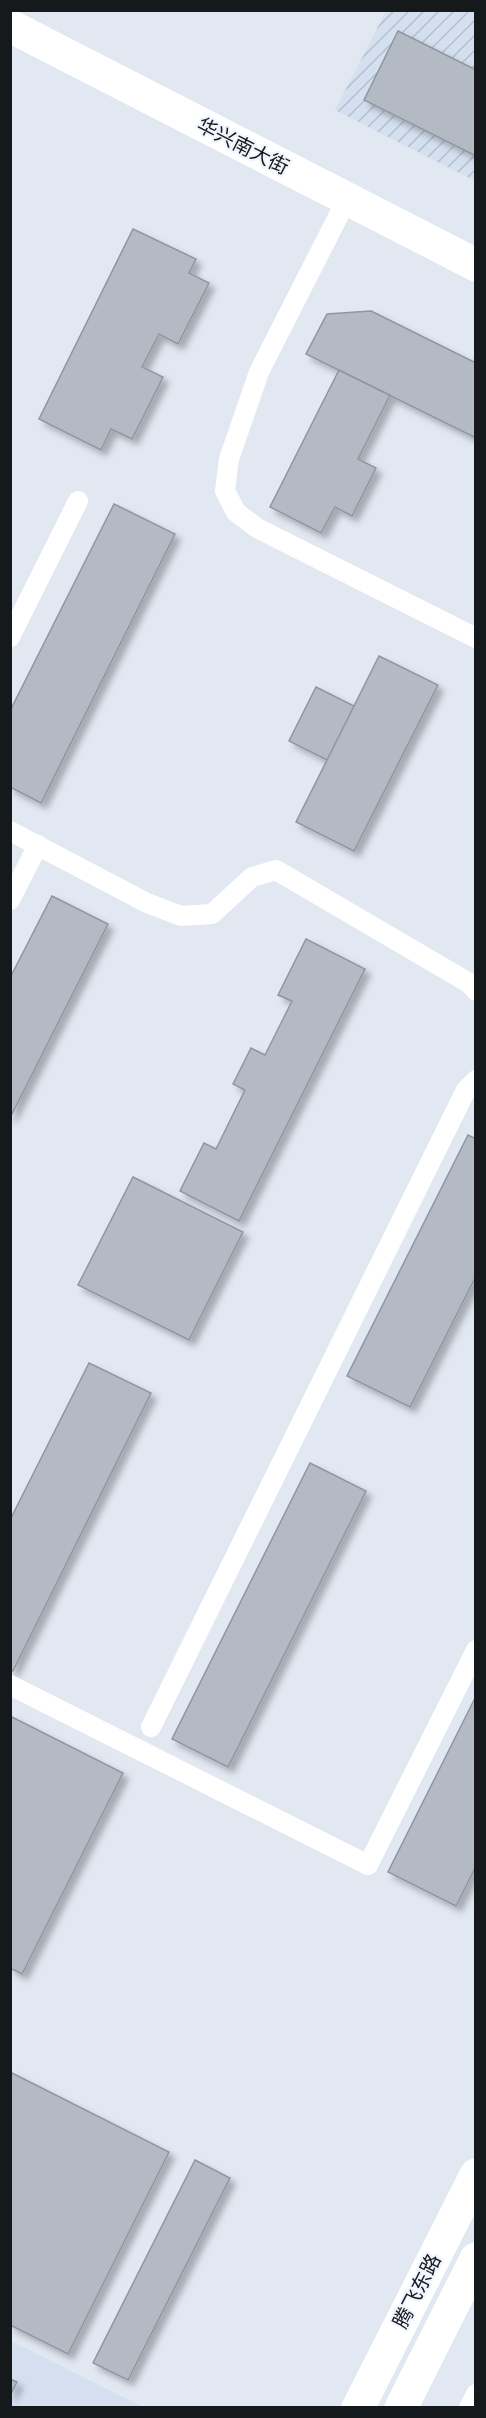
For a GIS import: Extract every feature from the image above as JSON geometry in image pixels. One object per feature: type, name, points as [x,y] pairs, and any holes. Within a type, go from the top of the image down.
[{"type":"street","name":"华兴南大街","points":[[10,26],[476,265]]},
{"type":"street","name":"腾飞东路","points":[[358,2408],[476,2175]]},
{"type":"street","name":"腾飞东路","points":[[401,2408],[476,2259]]},
{"type":"lane","points":[[347,199],[259,372],[229,459],[225,491],[236,512],[257,528],[476,638]]},
{"type":"lane","points":[[10,637],[78,501]]},
{"type":"lane","points":[[10,831],[147,903],[181,916],[212,914],[252,877],[276,870],[469,983],[476,991]]},
{"type":"lane","points":[[10,900],[38,845]]},
{"type":"lane","points":[[151,1727],[466,1090],[476,1080]]},
{"type":"lane","points":[[10,1685],[368,1865],[476,1650]]},
{"type":"lane","points":[[469,2408],[476,2394]]},
{"type":"shaded area","points":[[386,11],[475,11],[475,181],[335,110]]},
{"type":"shaded area","points":[[11,2341],[143,2407],[11,2407]]},
{"type":"building","points":[[398,31],[476,70],[476,156],[364,100]]},
{"type":"building","points":[[133,229],[196,259],[189,273],[209,283],[178,344],[159,334],[142,367],[163,377],[132,439],[111,429],[101,450],[39,419]]},
{"type":"building","points":[[371,311],[476,363],[476,438],[306,354],[327,314]]},
{"type":"building","points":[[339,370],[390,395],[358,459],[376,468],[352,516],[335,507],[321,533],[270,507]]},
{"type":"building","points":[[114,504],[175,534],[41,803],[10,787],[10,711]]},
{"type":"building","points":[[379,656],[438,685],[354,851],[296,822]]},
{"type":"building","points":[[316,687],[354,706],[327,760],[289,741]]},
{"type":"building","points":[[52,896],[108,924],[10,1118],[10,978]]},
{"type":"building","points":[[306,939],[365,969],[239,1221],[180,1191],[204,1143],[216,1149],[245,1090],[233,1084],[251,1048],[265,1055],[292,1001],[278,995]]},
{"type":"building","points":[[468,1135],[476,1139],[476,1276],[410,1407],[347,1376]]},
{"type":"building","points":[[133,1177],[243,1232],[189,1340],[78,1285]]},
{"type":"building","points":[[89,1363],[151,1393],[13,1671],[10,1669],[10,1520]]},
{"type":"building","points":[[310,1463],[366,1491],[228,1767],[172,1739]]},
{"type":"building","points":[[476,1696],[476,1866],[456,1906],[388,1872]]},
{"type":"building","points":[[10,1716],[123,1773],[22,1974],[10,1968]]},
{"type":"building","points":[[10,2072],[169,2152],[68,2354],[10,2325]]},
{"type":"building","points":[[195,2160],[230,2178],[128,2380],[93,2363]]},
{"type":"building","points":[[10,2379],[17,2382],[10,2396]]}]
